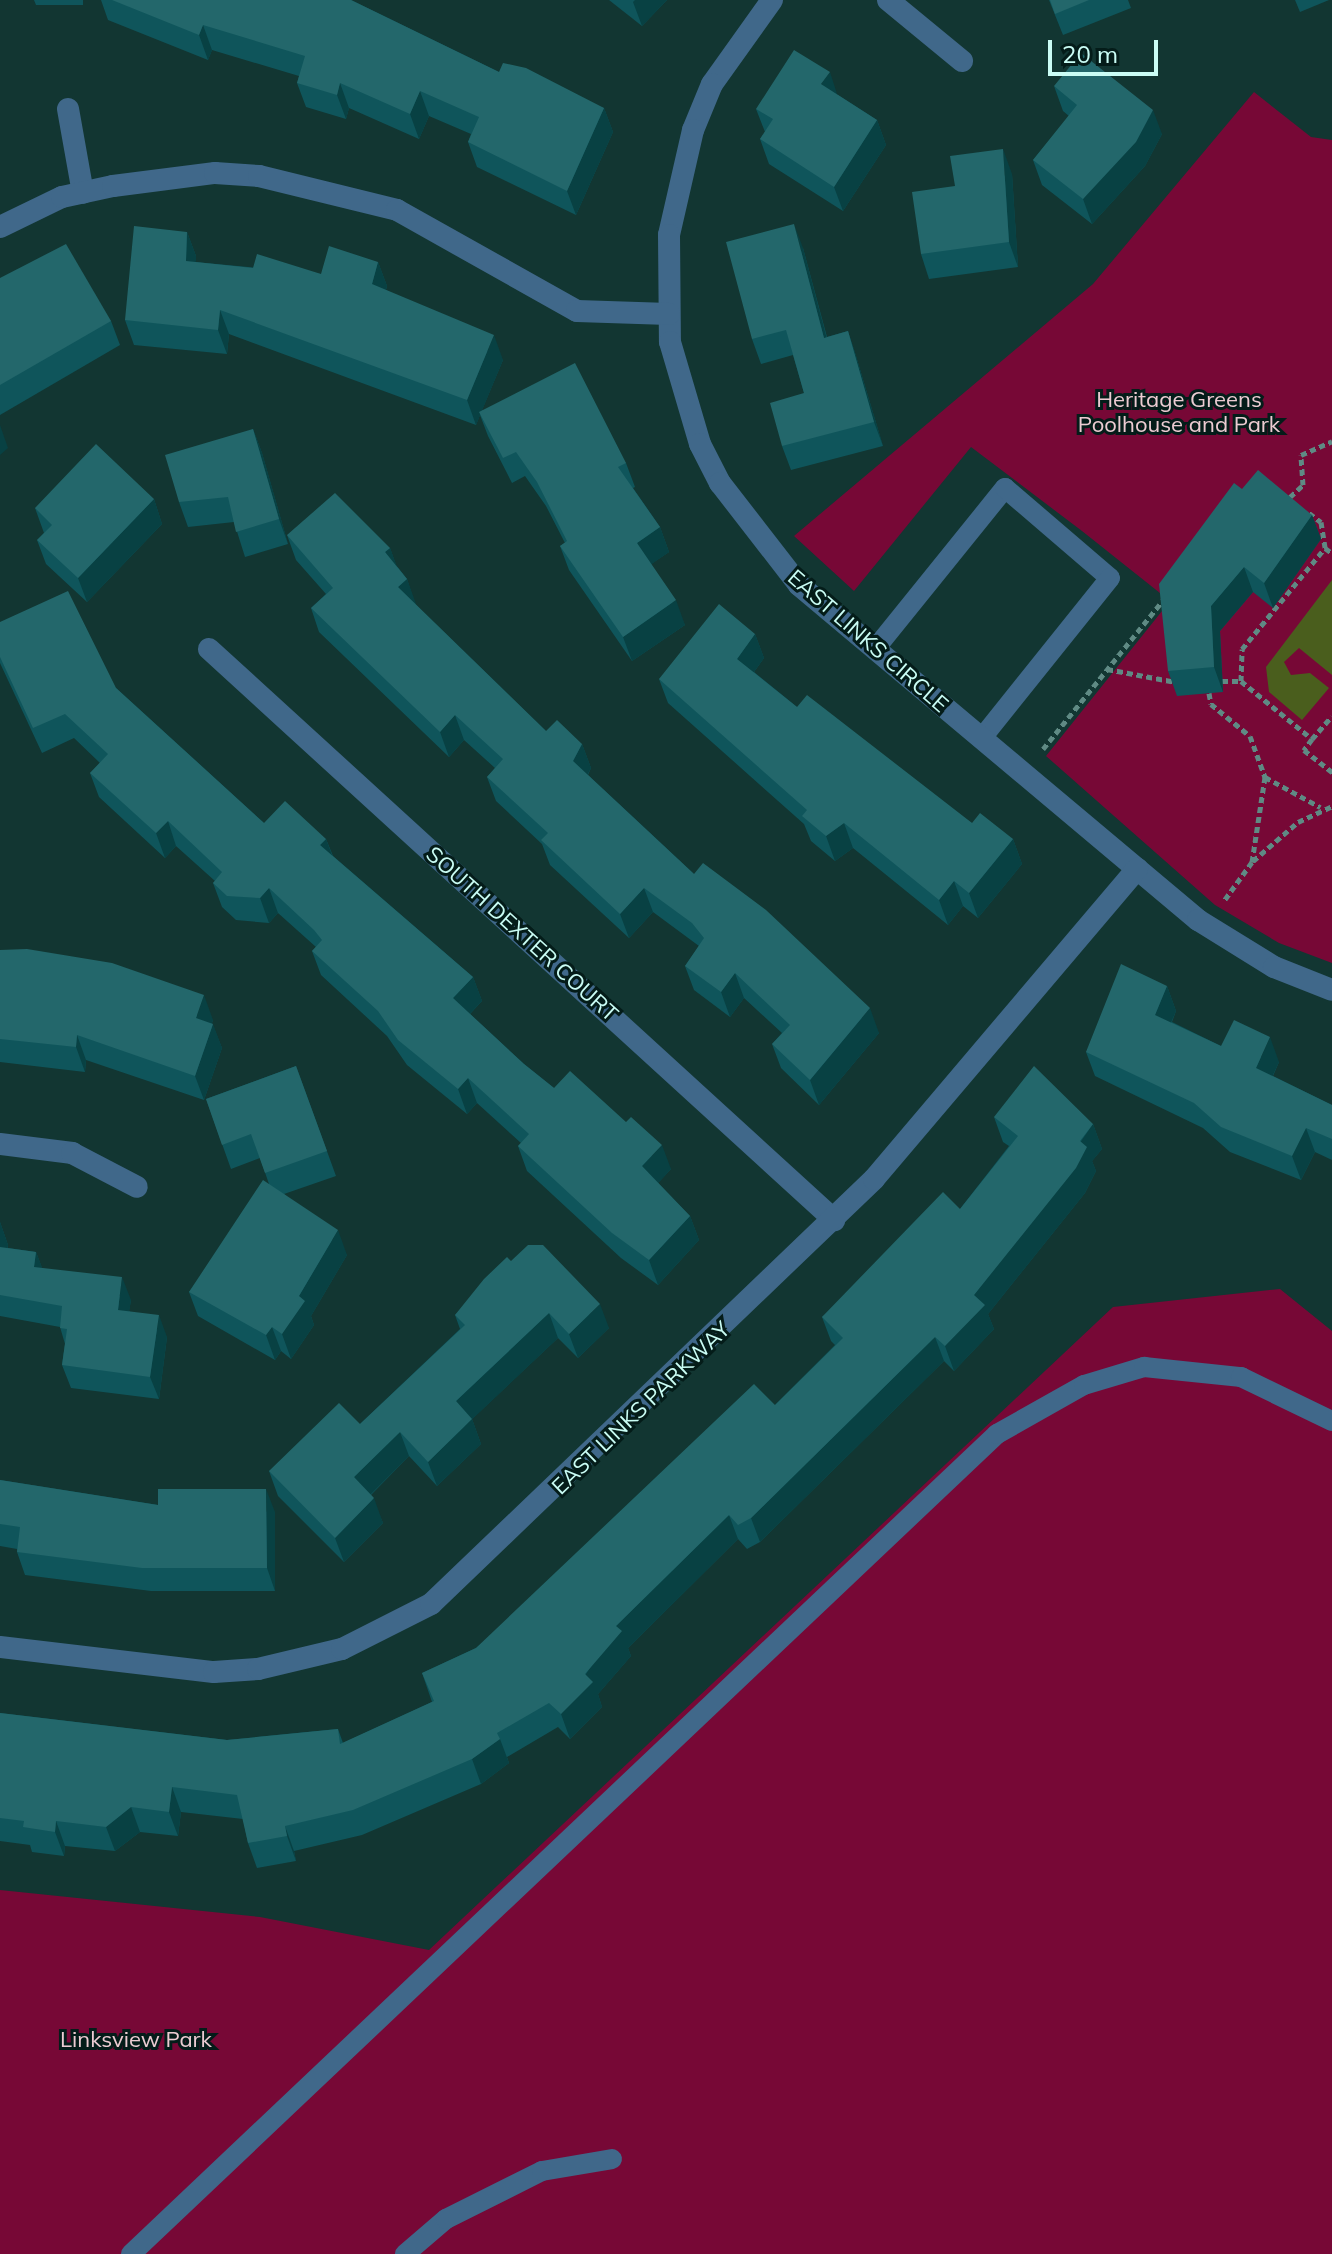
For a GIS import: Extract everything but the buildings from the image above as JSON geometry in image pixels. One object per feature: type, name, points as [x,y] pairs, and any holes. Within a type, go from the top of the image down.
[{"type":"street","name":"EAST LINKS CIRCLE","points":[[772,0],[712,84],[693,130],[669,235],[669,314],[684,401],[727,495],[799,585],[1206,926],[1274,967],[1332,990]]},
{"type":"street","points":[[888,0],[962,61]]},
{"type":"street","points":[[68,109],[83,193]]},
{"type":"street","points":[[0,227],[83,193],[215,173],[302,182],[440,230],[551,302],[604,316],[669,314]]},
{"type":"street","name":"SOUTH DEXTER COURT","points":[[209,649],[834,1220]]},
{"type":"street","name":"EAST LINKS PARKWAY","points":[[0,1647],[214,1672],[299,1662],[387,1630],[479,1565],[834,1220],[1137,869]]},
{"type":"street","points":[[0,1144],[72,1153],[137,1187]]},
{"type":"lane","points":[[875,649],[1005,488],[1110,578],[982,738]]},
{"type":"lane","points":[[131,2254],[997,1434],[1084,1385],[1144,1367],[1241,1377],[1332,1421]]},
{"type":"lane","points":[[405,2254],[446,2219],[542,2171],[612,2159]]},
{"type":"path","points":[[1293,499],[1303,485],[1301,455],[1332,441]]},
{"type":"path","points":[[1284,491],[1321,522],[1325,548],[1332,553]]},
{"type":"path","points":[[1241,681],[1242,649],[1325,548]]},
{"type":"path","points":[[1043,749],[1175,586]]},
{"type":"path","points":[[1107,669],[1176,682]]},
{"type":"path","points":[[1222,681],[1241,681],[1312,739]]},
{"type":"path","points":[[1209,693],[1211,704],[1250,736],[1265,777],[1252,862]]},
{"type":"path","points":[[1332,716],[1304,750],[1332,772]]},
{"type":"path","points":[[1265,777],[1321,807]]},
{"type":"path","points":[[1206,926],[1252,862],[1321,807],[1332,806]]},
{"type":"green space","name":"Heritage Greens Poolhouse and Park","points":[[1254,92],[1311,137],[1332,140],[1332,963],[1279,943],[1215,905],[1046,756],[1170,601],[1082,531],[971,447],[854,591],[794,536],[1093,284]]},
{"type":"green space","name":"Linksview Park","points":[[1280,1289],[1332,1331],[1332,2254],[0,2254],[0,1890],[260,1917],[429,1950],[1113,1307]]},
{"type":"shaded area","points":[[1332,580],[1332,675],[1299,648],[1284,662],[1291,675],[1310,673],[1329,688],[1302,720],[1269,692],[1266,667]]}]
